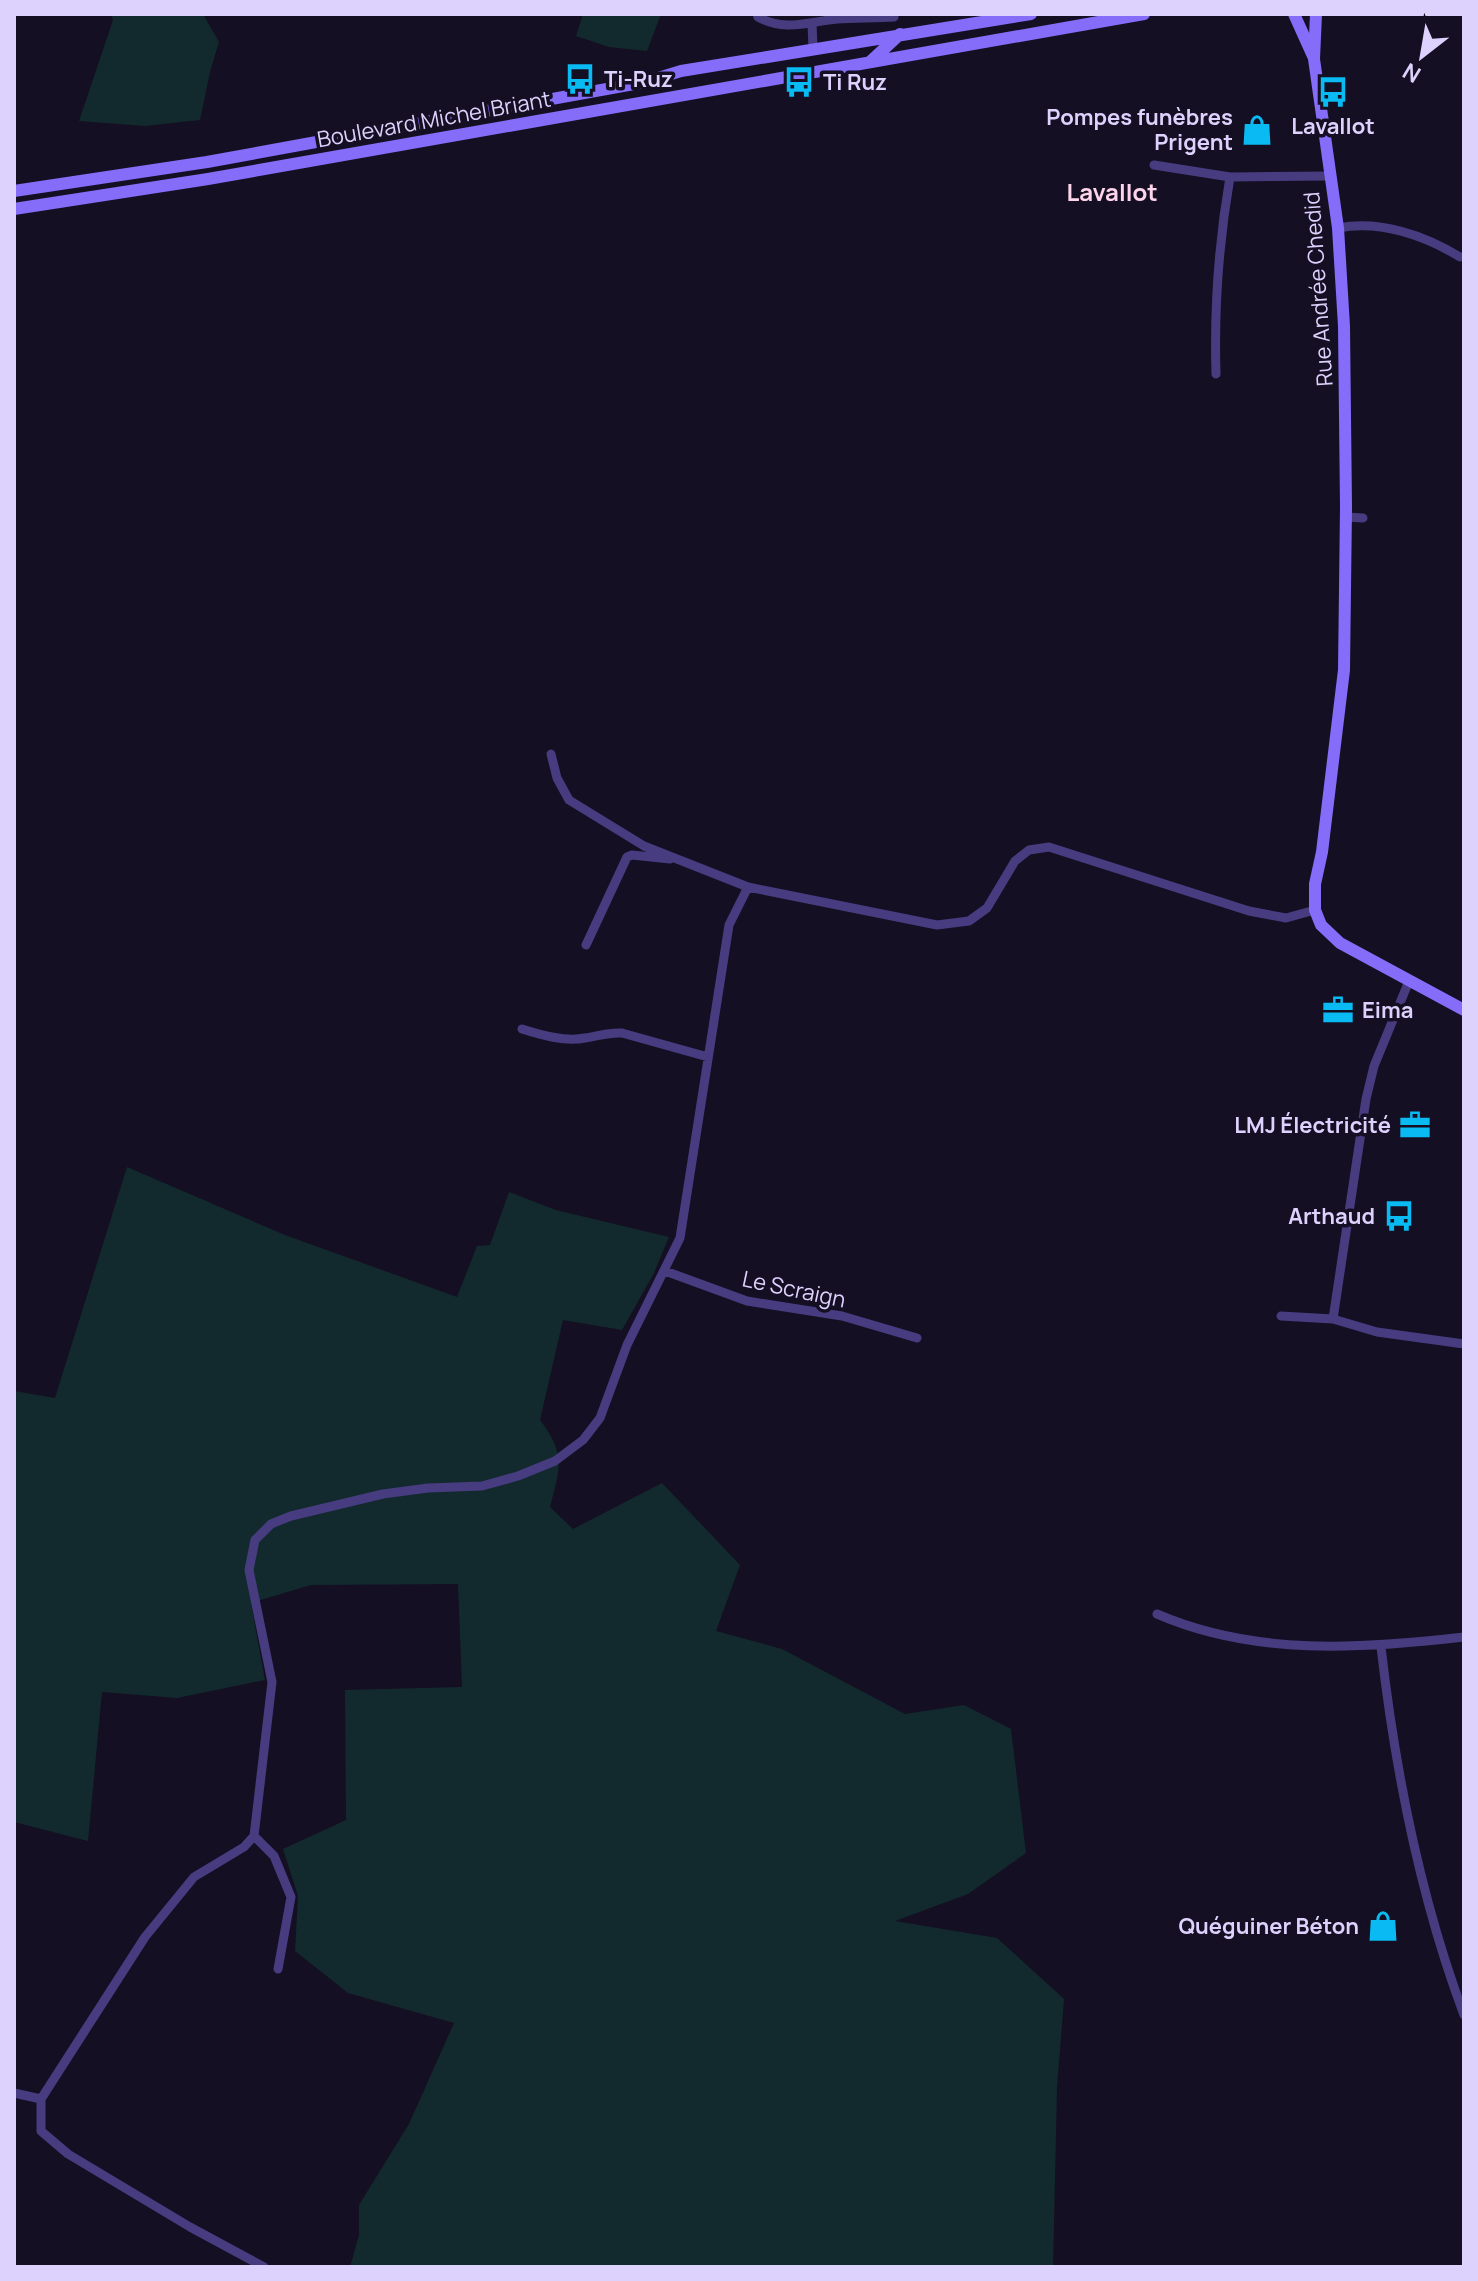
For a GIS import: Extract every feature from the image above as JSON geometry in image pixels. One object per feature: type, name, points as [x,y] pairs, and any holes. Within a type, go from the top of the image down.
[{"type":"main road","name":"Boulevard Michel Briant","points":[[14,191],[207,162],[645,82],[681,71],[1031,14]]},
{"type":"main road","name":"Boulevard Michel Briant","points":[[14,209],[208,179],[1144,14]]},
{"type":"main road","name":"Rue Andrée Chedid","points":[[1294,14],[1314,59]]},
{"type":"main road","name":"Rue Andrée Chedid","points":[[1315,910],[1315,884],[1324,837],[1344,670],[1346,517],[1344,326],[1338,228],[1314,59],[1316,14]]},
{"type":"main road","points":[[870,62],[900,34]]},
{"type":"main road","points":[[1315,910],[1321,925],[1340,943],[1464,1010]]},
{"type":"street","points":[[757,14],[770,24],[785,27],[836,19],[894,16],[900,34]]},
{"type":"street","points":[[812,23],[813,49]]},
{"type":"street","points":[[1154,165],[1230,177],[1331,176]]},
{"type":"street","points":[[1216,374],[1222,222],[1230,177]]},
{"type":"street","points":[[1338,228],[1357,224],[1388,228],[1443,247],[1460,257]]},
{"type":"street","points":[[1346,517],[1363,518]]},
{"type":"street","points":[[551,754],[557,778],[569,800],[644,846],[748,887],[937,925],[969,921],[987,908],[1015,861],[1029,850],[1049,847],[1249,911],[1286,918],[1315,910]]},
{"type":"street","points":[[586,945],[627,857],[677,858]]},
{"type":"street","points":[[264,2267],[68,2154],[41,2131],[41,2099],[145,1937],[194,1877],[244,1847],[254,1836],[272,1682],[249,1570],[255,1540],[271,1524],[291,1516],[383,1494],[482,1486],[518,1476],[555,1461],[583,1440],[600,1418],[627,1345],[680,1238],[729,925],[748,887]]},
{"type":"street","points":[[1333,1319],[1366,1099],[1374,1066],[1409,981]]},
{"type":"street","points":[[522,1029],[545,1036],[582,1039],[608,1032],[622,1033],[708,1057]]},
{"type":"street","name":"Le Scraign","points":[[665,1271],[747,1301],[842,1316],[917,1338]]},
{"type":"street","points":[[1281,1316],[1333,1319],[1377,1332],[1464,1344]]},
{"type":"street","points":[[1157,1614],[1248,1640],[1300,1646],[1381,1647],[1464,1637]]},
{"type":"street","points":[[1381,1647],[1403,1788],[1418,1855],[1464,2015]]},
{"type":"street","points":[[254,1836],[274,1856],[291,1897],[278,1969]]},
{"type":"street","points":[[14,2093],[41,2099]]},
{"type":"green space","points":[[111,14],[203,14],[219,42],[200,120],[145,126],[79,121],[113,20]]},
{"type":"green space","points":[[583,14],[661,14],[647,51],[609,47],[576,36]]},
{"type":"green space","points":[[127,1167],[285,1235],[457,1297],[477,1246],[490,1245],[509,1192],[556,1210],[669,1237],[654,1273],[622,1330],[563,1320],[540,1420],[557,1452],[558,1471],[550,1507],[573,1529],[662,1483],[740,1565],[716,1631],[782,1649],[905,1714],[964,1705],[1011,1729],[1026,1853],[968,1894],[895,1921],[997,1938],[1064,1999],[1057,2087],[1053,2267],[350,2267],[359,2235],[359,2205],[409,2124],[454,2023],[348,1993],[295,1951],[298,1896],[283,1849],[346,1820],[345,1690],[462,1687],[458,1584],[311,1585],[251,1603],[265,1680],[177,1698],[102,1692],[88,1841],[14,1822],[14,1391],[55,1398]]},
{"type":"place","name":"Ti-Ruz","points":[[580,79]]},
{"type":"place","name":"Ti Ruz","points":[[799,82]]},
{"type":"place","name":"Lavallot","points":[[1333,92]]},
{"type":"place","name":"Pompes funèbres Prigent","points":[[1257,130]]},
{"type":"place","name":"Eima","points":[[1338,1010]]},
{"type":"place","name":"LMJ Électricité","points":[[1415,1125]]},
{"type":"place","name":"Arthaud","points":[[1399,1216]]},
{"type":"place","name":"Quéguiner Béton","points":[[1383,1926]]},
{"type":"district","name":"Lavallot","points":[[1112,193]]}]
